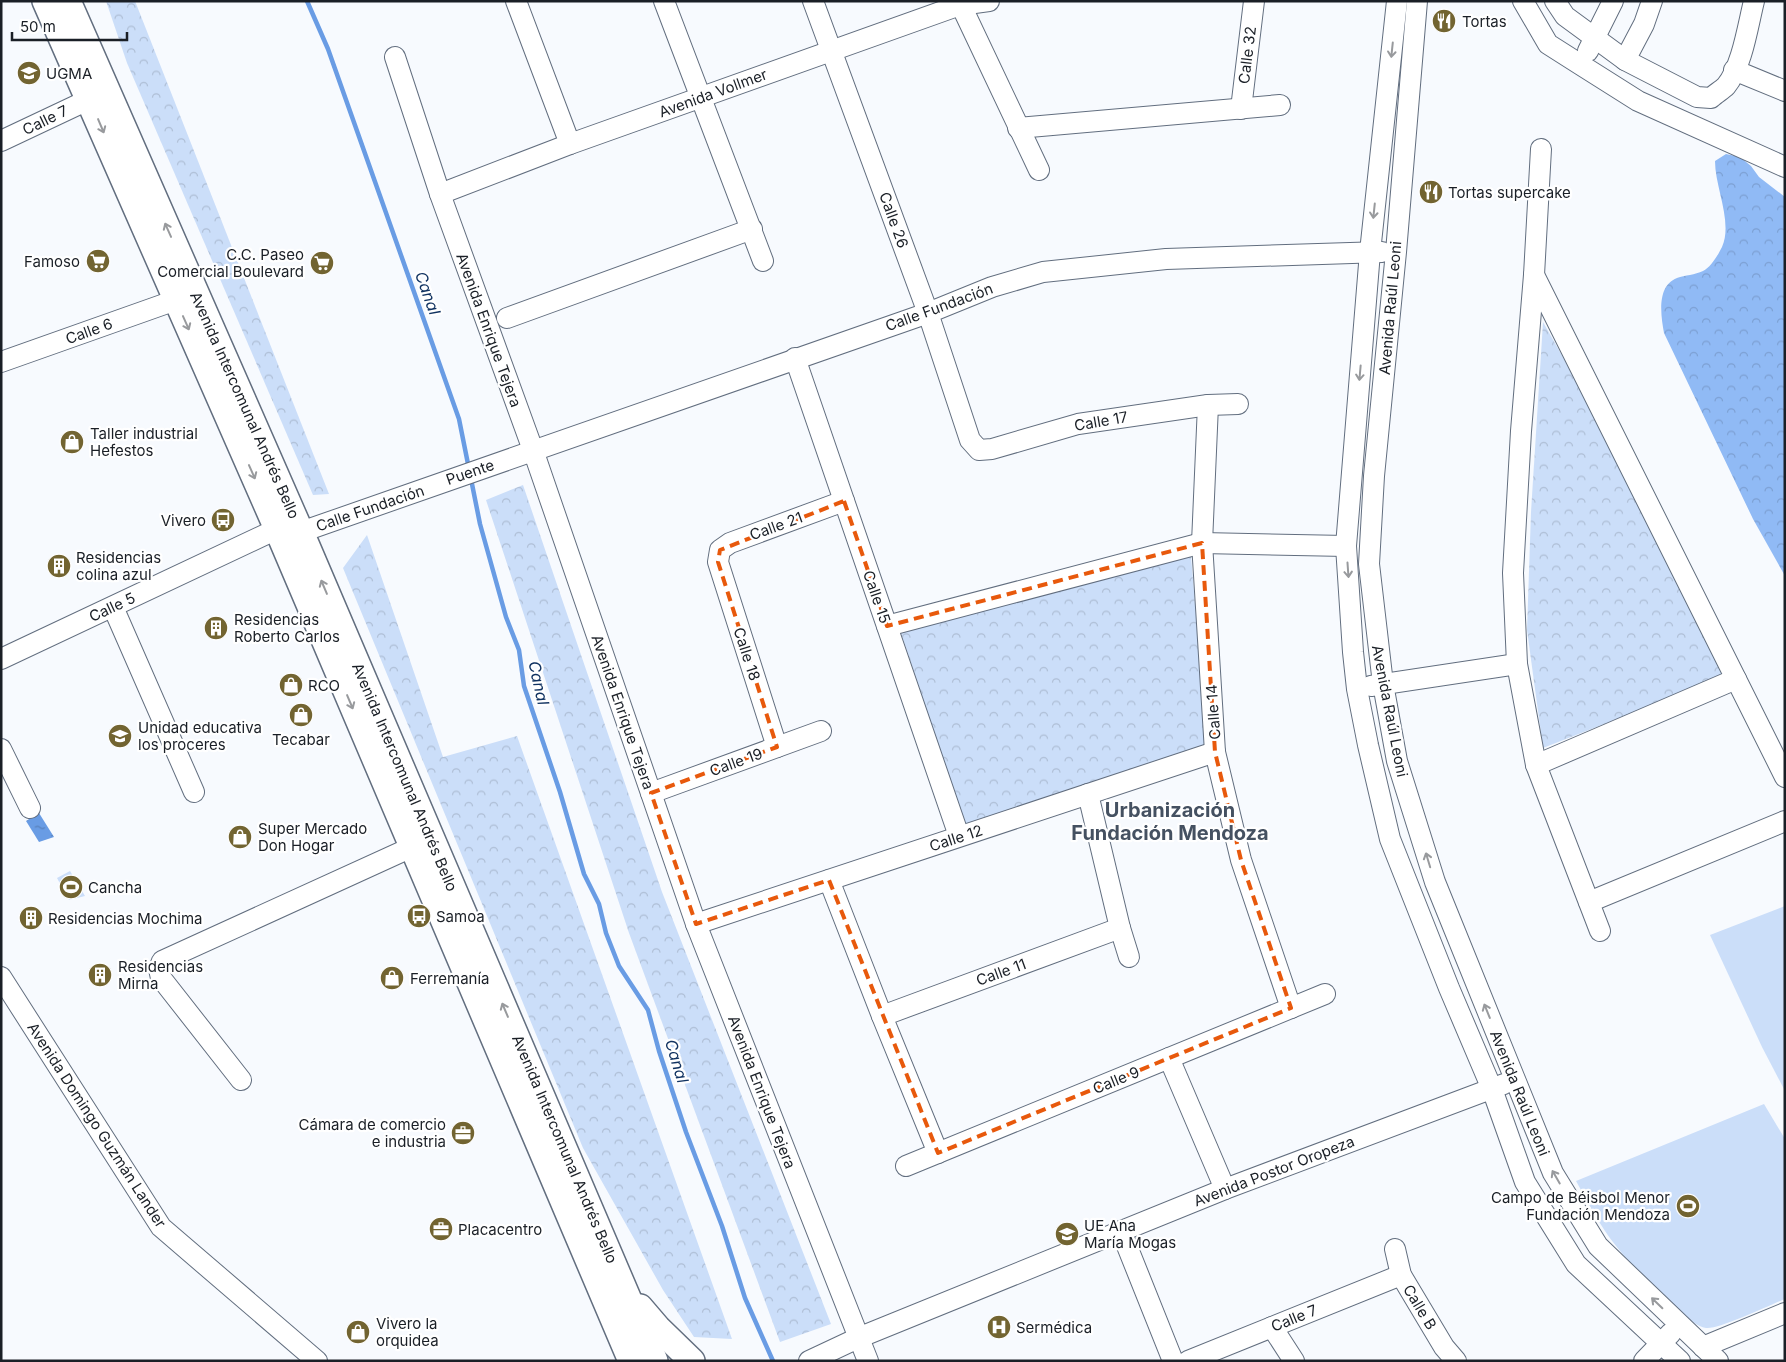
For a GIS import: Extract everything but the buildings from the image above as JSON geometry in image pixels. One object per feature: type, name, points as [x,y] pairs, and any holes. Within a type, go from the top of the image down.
[{"type":"main road","name":"Avenida Intercomunal Andrés Bello","points":[[45,1],[90,99],[176,300],[289,530],[412,847],[631,1361]]},
{"type":"main road","name":"Avenida Intercomunal Andrés Bello","points":[[68,1],[289,530],[655,1361]]},
{"type":"main road","points":[[625,1290],[658,1328],[692,1361]]},
{"type":"street","points":[[516,1],[570,144]]},
{"type":"street","points":[[664,1],[763,261]]},
{"type":"street","name":"Calle 26","points":[[813,1],[928,313],[970,440]]},
{"type":"street","name":"Avenida Vollmer","points":[[440,194],[570,144],[960,3],[989,1]]},
{"type":"street","name":"Calle 32","points":[[1241,109],[1254,1]]},
{"type":"street","name":"Avenida Raúl Leoni","points":[[1397,1],[1370,252],[1346,546],[1357,689],[1368,745],[1390,839],[1449,988],[1492,1089],[1525,1182],[1576,1264],[1680,1361]]},
{"type":"street","name":"Avenida Raúl Leoni","points":[[1417,1],[1396,252],[1374,476],[1369,564],[1383,684],[1397,761],[1435,882],[1553,1172],[1598,1246],[1718,1361]]},
{"type":"street","points":[[1523,1],[1548,44],[1581,65],[1638,100],[1785,167]]},
{"type":"street","points":[[1555,1],[1565,16],[1625,60],[1697,97],[1711,98],[1726,86],[1734,70],[1743,48],[1754,1]]},
{"type":"street","points":[[1581,65],[1613,1]]},
{"type":"street","points":[[1625,60],[1644,24],[1652,1]]},
{"type":"street","points":[[960,3],[1039,170]]},
{"type":"street","name":"Avenida Enrique Tejera","points":[[395,57],[440,194],[533,450],[696,924],[868,1361]]},
{"type":"street","points":[[1734,70],[1785,90]]},
{"type":"street","name":"Calle 7","points":[[1,142],[90,99]]},
{"type":"street","points":[[1018,128],[1280,105]]},
{"type":"street","points":[[1541,149],[1513,573],[1517,664],[1536,765],[1600,931]]},
{"type":"street","points":[[507,318],[752,229]]},
{"type":"street","name":"Calle Fundación","points":[[502,461],[928,313],[992,287],[1043,272],[1166,258],[1396,252]]},
{"type":"street","points":[[1534,275],[1785,776]]},
{"type":"street","name":"Calle 6","points":[[1,362],[176,300]]},
{"type":"street","name":"Calle 15","points":[[795,358],[959,836]]},
{"type":"street","name":"Calle 17","points":[[970,440],[979,450],[992,449],[1078,424],[1208,405],[1238,404]]},
{"type":"street","name":"Calle 14","points":[[1208,405],[1202,544],[1215,752],[1241,860],[1291,1008]]},
{"type":"street","name":"Puente","points":[[438,484],[502,461]]},
{"type":"street","name":"Calle Fundación","points":[[289,530],[438,484]]},
{"type":"street","name":"Calle 21","points":[[718,562],[720,550],[730,543],[844,501]]},
{"type":"street","name":"Calle 5","points":[[1,659],[113,607],[289,530]]},
{"type":"street","points":[[887,626],[1202,544],[1346,546]]},
{"type":"street","name":"Calle 18","points":[[718,562],[777,747]]},
{"type":"street","points":[[113,607],[194,792]]},
{"type":"street","points":[[1357,689],[1517,664]]},
{"type":"street","points":[[1536,765],[1736,679]]},
{"type":"street","name":"Calle 19","points":[[651,793],[822,731]]},
{"type":"street","points":[[1,749],[30,808]]},
{"type":"street","name":"Calle 12","points":[[696,924],[1215,752]]},
{"type":"street","points":[[1088,794],[1120,928],[1129,956]]},
{"type":"street","points":[[1589,902],[1785,820]]},
{"type":"street","points":[[241,1080],[161,978],[159,969],[162,961],[412,847]]},
{"type":"street","points":[[829,880],[938,1153]]},
{"type":"street","name":"Calle 11","points":[[882,1016],[1120,928]]},
{"type":"street","name":"Avenida Domingo Guzmán Lander","points":[[1,976],[162,1228],[318,1361]]},
{"type":"street","name":"Calle 9","points":[[906,1166],[1325,994]]},
{"type":"street","points":[[1169,1058],[1225,1189]]},
{"type":"street","name":"Avenida Postor Oropeza","points":[[809,1361],[858,1338],[1225,1189],[1515,1079]]},
{"type":"street","points":[[1121,1231],[1173,1361]]},
{"type":"street","name":"Calle B","points":[[1395,1249],[1401,1275],[1444,1346],[1456,1361]]},
{"type":"street","name":"Calle 7","points":[[1188,1361],[1401,1275]]},
{"type":"street","points":[[1703,1347],[1785,1313]]},
{"type":"street","points":[[1644,1361],[1679,1324]]},
{"type":"street","points":[[1272,1327],[1294,1361]]},
{"type":"highlighted area","points":[[844,501],[887,626],[1202,543],[1215,752],[1241,860],[1291,1008],[938,1153],[829,880],[696,924],[651,793],[777,747],[718,562],[720,550]]},
{"type":"green space","points":[[106,1],[135,1],[329,494],[313,495],[127,63]]},
{"type":"green space","points":[[1726,154],[1740,157],[1751,166],[1759,177],[1785,197],[1785,576],[1753,519],[1664,333],[1663,326],[1661,310],[1663,294],[1670,282],[1677,278],[1703,271],[1709,267],[1722,247],[1726,227],[1715,161]]},
{"type":"green space","points":[[1543,322],[1564,359],[1724,677],[1543,748],[1527,630],[1531,512]]},
{"type":"green space","points":[[523,485],[662,892],[831,1324],[780,1342],[629,933],[486,500]]},
{"type":"green space","points":[[367,535],[443,757],[517,736],[732,1339],[694,1337],[663,1290],[583,1148],[343,568]]},
{"type":"green space","points":[[1191,556],[1207,748],[966,828],[900,630]]},
{"type":"green space","name":"Cancha","points":[[70,871],[85,896],[69,900],[57,878]]},
{"type":"green space","points":[[1785,906],[1785,1091],[1762,1047],[1710,935]]},
{"type":"green space","name":"Campo de Béisbol Menor Fundación Mendoza","points":[[1764,1104],[1785,1139],[1785,1299],[1732,1321],[1712,1328],[1706,1328],[1695,1324],[1667,1301],[1623,1255],[1605,1231],[1576,1181]]},
{"type":"water","points":[[39,813],[54,837],[39,842],[26,821]]},
{"type":"waterway","name":"Canal","points":[[307,1],[328,49],[459,419],[469,469]]},
{"type":"waterway","name":"Canal","points":[[471,479],[480,524],[506,617],[519,650],[524,686],[560,792],[584,874],[599,904],[606,933],[619,966],[648,1010],[659,1051],[686,1132],[722,1226],[745,1298],[773,1361]]},
{"type":"place","name":"Tortas","points":[[1444,21]]},
{"type":"place","name":"UGMA","points":[[29,73]]},
{"type":"place","name":"Tortas supercake","points":[[1431,192]]},
{"type":"place","name":"Famoso","points":[[98,261]]},
{"type":"place","name":"C.C. Paseo Comercial Boulevard","points":[[322,263]]},
{"type":"place","name":"Taller industrial Hefestos","points":[[72,442]]},
{"type":"place","name":"Vivero","points":[[223,520]]},
{"type":"place","name":"Residencias colina azul","points":[[59,566]]},
{"type":"place","name":"Residencias Roberto Carlos","points":[[216,628]]},
{"type":"place","name":"RCO","points":[[291,685]]},
{"type":"place","name":"Tecabar","points":[[301,715]]},
{"type":"place","name":"Unidad educativa los proceres","points":[[120,736]]},
{"type":"place","name":"Super Mercado Don Hogar","points":[[240,837]]},
{"type":"place","name":"Cancha","points":[[71,887]]},
{"type":"place","name":"Samoa","points":[[419,916]]},
{"type":"place","name":"Residencias Mochima","points":[[31,918]]},
{"type":"place","name":"Residencias Mirna","points":[[100,975]]},
{"type":"place","name":"Ferremanía","points":[[392,978]]},
{"type":"place","name":"Cámara de comercio e industria","points":[[463,1133]]},
{"type":"place","name":"Campo de Béisbol Menor Fundación Mendoza","points":[[1688,1206]]},
{"type":"place","name":"Placacentro","points":[[441,1229]]},
{"type":"place","name":"UE Ana María Mogas","points":[[1067,1234]]},
{"type":"place","name":"Sermédica","points":[[999,1327]]},
{"type":"place","name":"Vivero la orquidea","points":[[358,1332]]},
{"type":"district","name":"Urbanización Fundación Mendoza","points":[[1170,822]]}]
